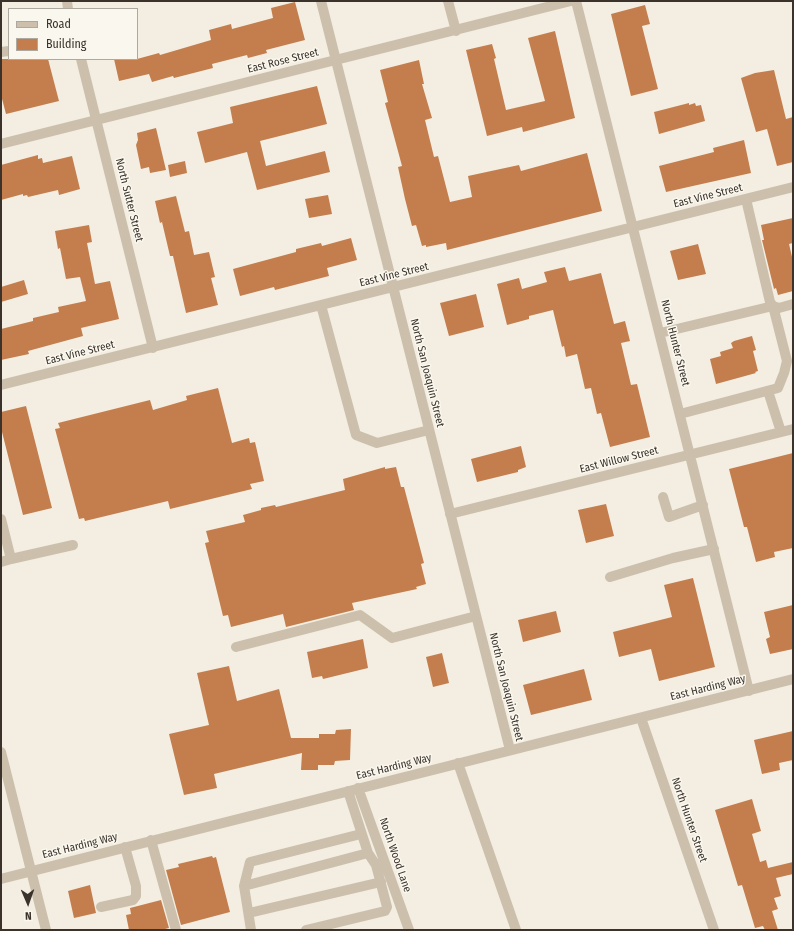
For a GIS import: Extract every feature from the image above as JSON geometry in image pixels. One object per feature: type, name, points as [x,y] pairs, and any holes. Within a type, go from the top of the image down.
[{"type":"street","name":"North San Joaquin Street","points":[[321,1],[510,750]]},
{"type":"street","points":[[448,1],[456,31]]},
{"type":"street","name":"East Rose Street","points":[[1,144],[571,1]]},
{"type":"street","name":"North Hunter Street","points":[[576,1],[634,227],[749,690]]},
{"type":"street","name":"North Sutter Street","points":[[81,60],[153,348]]},
{"type":"street","name":"East Vine Street","points":[[1,385],[793,187]]},
{"type":"street","points":[[680,414],[778,388],[787,361],[773,306],[770,302],[746,199]]},
{"type":"street","points":[[660,333],[773,306],[779,308],[793,304]]},
{"type":"street","points":[[321,305],[356,435],[377,443],[429,430]]},
{"type":"street","points":[[768,391],[780,432]]},
{"type":"street","name":"East Willow Street","points":[[450,514],[793,429]]},
{"type":"street","points":[[663,497],[669,517],[703,505]]},
{"type":"street","points":[[1,519],[6,560],[73,545]]},
{"type":"street","points":[[610,577],[674,558],[714,549]]},
{"type":"street","points":[[236,647],[360,615],[392,638],[476,616]]},
{"type":"street","name":"East Harding Way","points":[[1,879],[793,679]]},
{"type":"street","name":"North Hunter Street","points":[[641,718],[714,930]]},
{"type":"street","points":[[1,752],[46,930]]},
{"type":"street","points":[[458,763],[516,930]]},
{"type":"street","name":"North Wood Lane","points":[[358,788],[409,930]]},
{"type":"street","points":[[306,930],[385,911],[386,907],[376,864],[368,853],[348,791]]},
{"type":"street","points":[[251,930],[244,886],[250,862],[361,834]]},
{"type":"street","points":[[151,840],[176,930]]},
{"type":"street","points":[[101,907],[133,900],[136,896],[136,886],[126,847]]},
{"type":"street","points":[[244,886],[368,853]]},
{"type":"street","points":[[249,913],[381,882]]},
{"type":"building","points":[[295,2],[305,40],[266,50],[267,53],[248,58],[247,55],[212,64],[213,68],[174,78],[173,76],[152,82],[149,74],[119,81],[114,60],[138,60],[138,59],[159,53],[160,55],[211,40],[209,30],[231,24],[232,29],[273,18],[271,8]]},
{"type":"building","points":[[645,5],[650,24],[642,26],[658,89],[631,96],[611,14]]},
{"type":"building","points":[[555,31],[575,118],[523,132],[522,127],[487,136],[466,50],[492,44],[506,110],[545,101],[528,38]]},
{"type":"building","points":[[1,59],[48,60],[59,101],[6,114],[1,95]]},
{"type":"building","points":[[419,60],[424,84],[422,84],[432,118],[425,120],[434,157],[438,156],[450,202],[472,197],[468,176],[519,165],[521,171],[587,153],[602,211],[447,250],[446,243],[426,247],[426,245],[422,246],[416,225],[412,226],[405,199],[398,167],[402,166],[385,103],[388,102],[380,70]]},
{"type":"building","points":[[774,70],[786,119],[793,117],[793,162],[777,166],[767,129],[756,132],[741,78],[755,73]]},
{"type":"building","points":[[317,86],[327,124],[260,141],[266,166],[325,151],[330,172],[257,190],[247,152],[205,163],[197,132],[233,123],[230,107]]},
{"type":"building","points":[[689,103],[689,105],[695,103],[696,106],[701,105],[705,121],[659,134],[654,112]]},
{"type":"building","points":[[156,128],[166,170],[150,173],[149,167],[141,169],[136,145],[138,140],[137,133]]},
{"type":"building","points":[[744,140],[751,173],[666,192],[659,166],[714,152],[713,148]]},
{"type":"building","points":[[38,155],[38,159],[42,158],[43,163],[72,156],[80,189],[59,195],[58,190],[28,197],[27,195],[23,196],[23,194],[1,200],[1,165]]},
{"type":"building","points":[[185,161],[187,173],[170,177],[168,165]]},
{"type":"building","points":[[328,195],[332,214],[309,218],[305,199]]},
{"type":"building","points":[[176,196],[185,232],[189,231],[194,255],[209,252],[215,277],[211,278],[218,305],[186,313],[173,256],[170,256],[162,222],[160,223],[155,201]]},
{"type":"building","points":[[793,218],[793,243],[789,244],[793,261],[793,291],[778,295],[776,288],[774,289],[762,240],[764,240],[761,225]]},
{"type":"building","points":[[89,225],[92,242],[87,243],[95,284],[110,281],[119,319],[81,328],[83,336],[28,351],[29,354],[1,360],[1,329],[33,321],[33,318],[59,312],[58,307],[86,301],[80,277],[66,279],[55,231]]},
{"type":"building","points":[[351,238],[357,260],[327,268],[329,276],[275,290],[274,287],[240,296],[233,269],[296,252],[296,249],[321,243],[322,246]]},
{"type":"building","points":[[698,244],[706,274],[678,280],[670,251]]},
{"type":"building","points":[[565,267],[569,281],[601,273],[614,324],[625,321],[630,341],[621,343],[631,385],[637,384],[650,437],[610,447],[601,413],[597,414],[591,388],[585,389],[577,354],[566,357],[553,310],[529,316],[529,319],[507,325],[497,284],[519,278],[522,289],[547,282],[544,272]]},
{"type":"building","points":[[24,280],[28,294],[1,302],[1,287]]},
{"type":"building","points":[[476,294],[484,327],[449,336],[440,303]]},
{"type":"building","points":[[752,336],[756,350],[753,351],[758,371],[755,372],[756,373],[716,384],[710,359],[721,356],[720,352],[733,348],[731,343],[734,341]]},
{"type":"building","points":[[218,388],[232,443],[249,438],[250,443],[255,442],[264,481],[250,484],[252,489],[170,509],[168,501],[85,521],[84,518],[79,519],[55,429],[60,428],[58,423],[150,400],[153,410],[187,400],[186,396]]},
{"type":"building","points":[[26,406],[52,508],[23,515],[1,428],[1,412]]},
{"type":"building","points":[[521,446],[526,467],[518,470],[518,472],[477,482],[471,459]]},
{"type":"building","points":[[793,453],[793,548],[774,552],[775,557],[756,562],[747,527],[744,527],[729,469]]},
{"type":"building","points":[[385,467],[385,469],[396,467],[401,487],[404,487],[424,563],[421,564],[426,584],[416,587],[417,589],[352,603],[354,610],[286,627],[283,614],[231,627],[228,615],[223,616],[205,543],[209,542],[206,531],[245,522],[243,515],[261,510],[261,508],[275,505],[276,507],[345,490],[343,479]]},
{"type":"building","points":[[606,504],[614,536],[586,543],[578,510]]},
{"type":"building","points":[[693,578],[715,667],[659,681],[651,649],[619,657],[613,632],[672,617],[664,585]]},
{"type":"building","points":[[793,605],[793,649],[770,654],[766,639],[770,637],[764,612]]},
{"type":"building","points":[[556,611],[561,632],[523,642],[518,620]]},
{"type":"building","points":[[363,639],[368,668],[323,679],[322,676],[312,678],[307,652]]},
{"type":"building","points":[[442,653],[449,683],[433,687],[426,657]]},
{"type":"building","points":[[229,666],[237,701],[279,689],[291,738],[319,738],[319,734],[335,734],[336,730],[351,729],[350,760],[335,761],[334,765],[318,765],[318,770],[301,770],[302,753],[214,774],[217,788],[184,795],[169,734],[209,725],[197,673]]},
{"type":"building","points":[[584,669],[592,700],[531,715],[523,685]]},
{"type":"building","points":[[793,731],[793,760],[779,763],[780,770],[762,774],[754,740]]},
{"type":"building","points":[[752,799],[761,831],[752,834],[760,862],[766,860],[768,868],[793,862],[793,874],[776,878],[781,896],[774,898],[778,909],[772,911],[778,930],[765,930],[763,926],[755,928],[742,885],[738,886],[715,810]]},
{"type":"building","points":[[212,856],[213,858],[216,857],[230,912],[181,925],[166,870],[179,867],[178,864]]},
{"type":"building","points":[[90,885],[96,913],[74,918],[68,891]]},
{"type":"building","points":[[161,900],[169,928],[161,930],[129,930],[126,915],[131,914],[130,908]]}]
